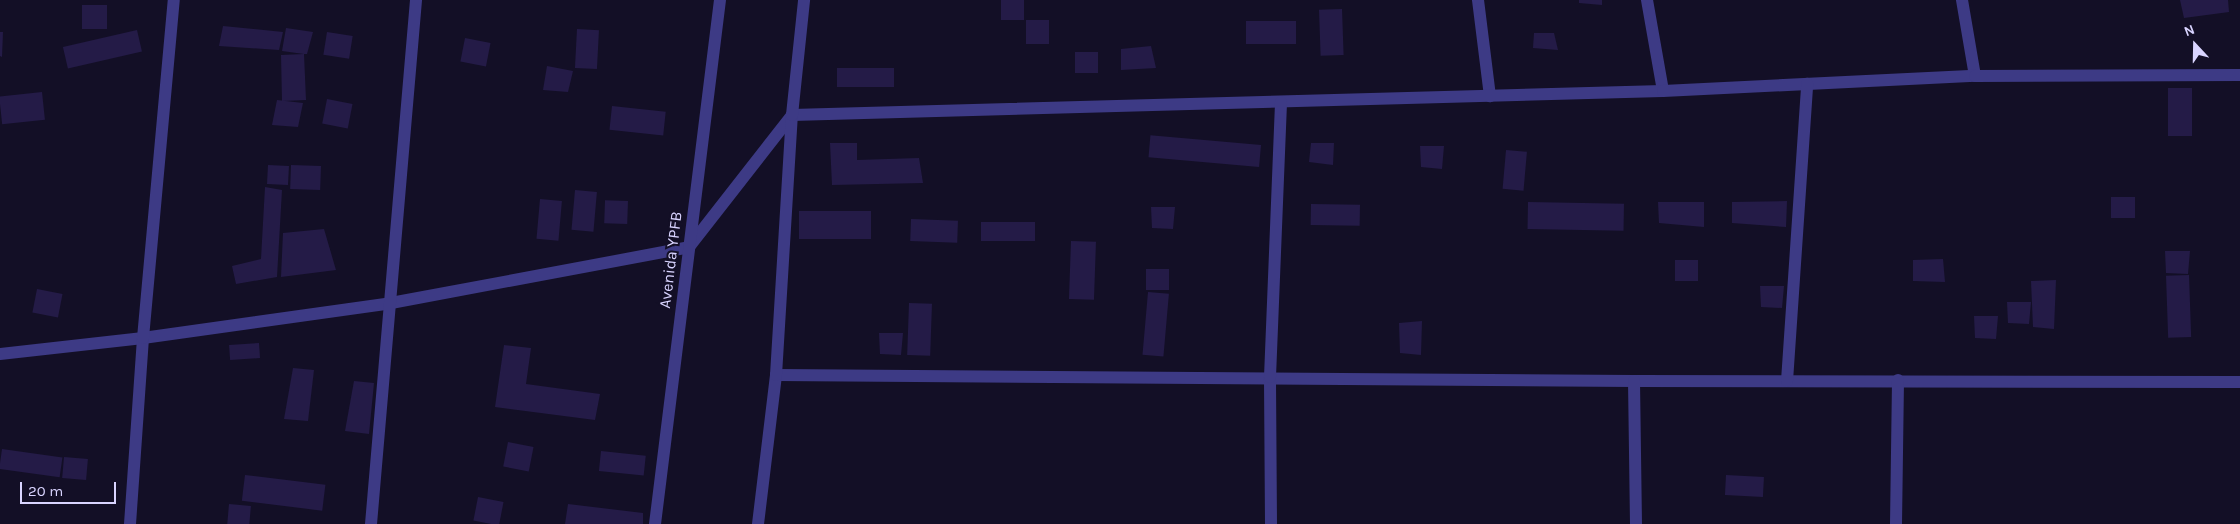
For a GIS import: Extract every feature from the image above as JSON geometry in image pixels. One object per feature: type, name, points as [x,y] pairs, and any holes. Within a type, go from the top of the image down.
[{"type":"street","points":[[130,524],[143,338],[174,0]]},
{"type":"street","points":[[371,524],[392,303],[416,0]]},
{"type":"street","name":"Avenida YPFB","points":[[655,524],[720,0]]},
{"type":"street","points":[[758,524],[776,374],[792,115],[804,0]]},
{"type":"street","points":[[1478,0],[1490,96]]},
{"type":"street","points":[[1647,0],[1663,91]]},
{"type":"street","points":[[1962,0],[1974,76]]},
{"type":"street","points":[[792,115],[1663,91],[1974,76],[2240,75]]},
{"type":"street","points":[[1787,381],[1807,84]]},
{"type":"street","points":[[1271,524],[1270,377],[1281,102]]},
{"type":"street","points":[[0,354],[143,338],[392,303],[689,247],[792,115]]},
{"type":"street","points":[[776,374],[1634,381],[2240,382]]},
{"type":"street","points":[[1896,524],[1898,380]]},
{"type":"street","points":[[1634,381],[1636,524]]},
{"type":"building","points":[[1001,0],[1024,0],[1024,20],[1001,20]]},
{"type":"building","points":[[1579,0],[1602,0],[1602,5],[1579,3]]},
{"type":"building","points":[[2180,0],[2228,0],[2229,12],[2184,18]]},
{"type":"building","points":[[82,5],[107,5],[107,29],[82,29]]},
{"type":"building","points":[[1342,9],[1344,55],[1321,56],[1319,10]]},
{"type":"building","points":[[1026,20],[1049,20],[1049,44],[1026,44]]},
{"type":"building","points":[[1246,21],[1296,21],[1296,44],[1246,44]]},
{"type":"building","points":[[223,26],[283,32],[279,50],[219,46]]},
{"type":"building","points":[[286,28],[313,32],[307,54],[282,51]]},
{"type":"building","points":[[577,29],[599,30],[597,69],[575,68]]},
{"type":"building","points":[[137,30],[142,51],[68,69],[63,47]]},
{"type":"building","points":[[0,32],[3,32],[2,57],[0,56]]},
{"type":"building","points":[[327,32],[353,36],[349,59],[323,55]]},
{"type":"building","points":[[1534,33],[1554,33],[1558,50],[1533,48]]},
{"type":"building","points":[[465,38],[491,43],[486,67],[460,62]]},
{"type":"building","points":[[1151,46],[1156,68],[1121,70],[1121,49]]},
{"type":"building","points":[[1075,52],[1098,52],[1098,73],[1075,73]]},
{"type":"building","points":[[304,54],[306,100],[282,101],[281,55]]},
{"type":"building","points":[[547,66],[573,71],[568,92],[543,90]]},
{"type":"building","points":[[837,68],[894,68],[894,87],[837,87]]},
{"type":"building","points":[[2168,88],[2192,88],[2192,136],[2168,136]]},
{"type":"building","points":[[42,92],[45,120],[2,124],[0,96]]},
{"type":"building","points":[[327,99],[353,104],[348,129],[322,124]]},
{"type":"building","points":[[277,100],[303,103],[298,127],[272,125]]},
{"type":"building","points":[[612,106],[666,112],[663,136],[609,130]]},
{"type":"building","points":[[1150,135],[1261,145],[1259,167],[1149,157]]},
{"type":"building","points":[[830,143],[857,143],[857,160],[919,158],[923,183],[832,185]]},
{"type":"building","points":[[1311,143],[1334,143],[1333,165],[1309,162]]},
{"type":"building","points":[[1420,146],[1444,146],[1442,169],[1421,167]]},
{"type":"building","points":[[1506,150],[1527,152],[1524,191],[1503,189]]},
{"type":"building","points":[[268,165],[289,166],[288,185],[267,184]]},
{"type":"building","points":[[291,165],[321,166],[320,190],[290,189]]},
{"type":"building","points":[[265,187],[282,190],[277,277],[236,284],[232,266],[261,259]]},
{"type":"building","points":[[575,190],[597,192],[593,232],[572,230]]},
{"type":"building","points":[[2111,197],[2135,197],[2135,218],[2111,218]]},
{"type":"building","points":[[540,199],[562,201],[558,241],[537,239]]},
{"type":"building","points":[[605,200],[628,201],[627,224],[604,223]]},
{"type":"building","points":[[1787,201],[1786,227],[1732,223],[1732,202]]},
{"type":"building","points":[[1528,202],[1624,204],[1624,231],[1528,229]]},
{"type":"building","points":[[1658,202],[1704,202],[1704,227],[1659,223]]},
{"type":"building","points":[[1311,204],[1360,205],[1360,226],[1311,225]]},
{"type":"building","points":[[1151,207],[1175,207],[1173,229],[1152,228]]},
{"type":"building","points":[[799,211],[871,211],[871,239],[799,239]]},
{"type":"building","points":[[911,219],[958,221],[957,243],[910,241]]},
{"type":"building","points":[[981,222],[1035,222],[1035,241],[981,241]]},
{"type":"building","points":[[324,229],[336,270],[281,277],[283,233]]},
{"type":"building","points":[[1071,241],[1096,242],[1094,300],[1069,299]]},
{"type":"building","points":[[2165,251],[2190,251],[2188,274],[2166,273]]},
{"type":"building","points":[[1943,259],[1945,282],[1913,281],[1913,260]]},
{"type":"building","points":[[1675,260],[1698,260],[1698,281],[1675,281]]},
{"type":"building","points":[[1146,269],[1169,269],[1169,290],[1146,290]]},
{"type":"building","points":[[2189,275],[2191,337],[2168,338],[2166,276]]},
{"type":"building","points":[[2056,280],[2054,329],[2033,327],[2031,281]]},
{"type":"building","points":[[1760,286],[1784,286],[1782,308],[1761,307]]},
{"type":"building","points":[[37,289],[63,294],[58,318],[32,313]]},
{"type":"building","points":[[1148,292],[1169,294],[1163,357],[1143,355]]},
{"type":"building","points":[[2007,302],[2031,302],[2029,324],[2008,323]]},
{"type":"building","points":[[909,303],[932,304],[930,356],[907,355]]},
{"type":"building","points":[[1974,316],[1998,316],[1996,339],[1975,338]]},
{"type":"building","points":[[1422,321],[1421,355],[1400,353],[1399,323]]},
{"type":"building","points":[[879,333],[903,333],[901,355],[880,354]]},
{"type":"building","points":[[259,343],[260,358],[230,360],[229,345]]},
{"type":"building","points":[[504,345],[531,348],[526,384],[600,394],[595,420],[495,407]]},
{"type":"building","points":[[293,368],[314,370],[308,421],[284,419]]},
{"type":"building","points":[[354,381],[374,383],[369,434],[345,431]]},
{"type":"building","points":[[508,442],[534,447],[529,472],[503,467]]},
{"type":"building","points":[[2,449],[62,457],[60,477],[0,469]]},
{"type":"building","points":[[601,451],[646,456],[644,476],[599,471]]},
{"type":"building","points":[[64,457],[88,459],[86,480],[62,478]]},
{"type":"building","points":[[245,475],[325,485],[322,511],[242,501]]},
{"type":"building","points":[[1726,475],[1764,477],[1763,497],[1725,495]]},
{"type":"building","points":[[478,497],[504,502],[499,524],[473,521]]},
{"type":"building","points":[[229,504],[251,506],[249,524],[227,524]]},
{"type":"building","points":[[568,504],[643,513],[643,524],[565,524]]}]
